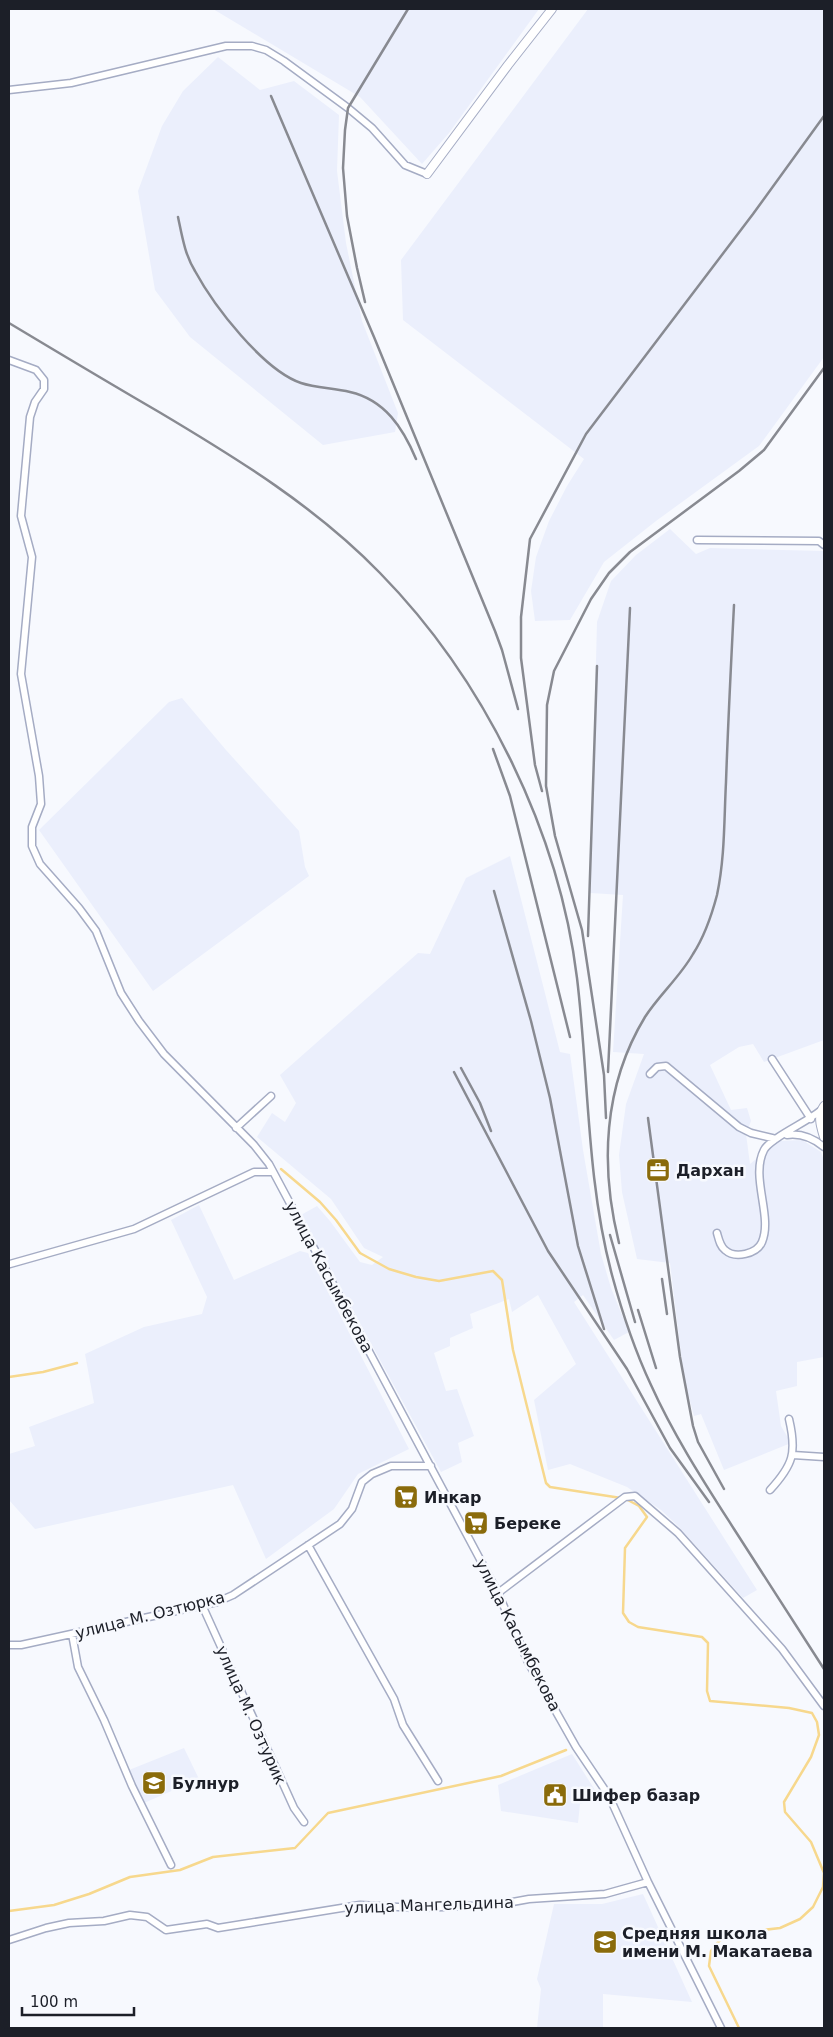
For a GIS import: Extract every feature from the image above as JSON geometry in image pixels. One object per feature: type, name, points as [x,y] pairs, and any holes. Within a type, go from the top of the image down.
[{"type":"street","points":[[9,90],[71,83],[226,46],[252,46],[266,50],[303,74],[372,128],[405,165],[427,174],[552,9]]},
{"type":"street","name":"улица Касымбекова","points":[[9,360],[36,370],[44,380],[44,389],[35,402],[30,417],[21,516],[32,557],[21,674],[39,776],[40,804],[32,827],[32,846],[40,864],[80,908],[96,932],[121,993],[139,1021],[164,1054],[254,1145],[268,1164],[498,1593],[528,1662],[576,1747],[609,1796],[648,1882],[721,2028]]},
{"type":"street","points":[[697,540],[818,541],[824,545]]},
{"type":"street","points":[[772,1058],[811,1119]]},
{"type":"street","points":[[650,1074],[657,1067],[666,1066],[739,1127],[751,1133],[776,1139]]},
{"type":"street","points":[[236,1128],[271,1096]]},
{"type":"street","points":[[717,1234],[720,1244],[730,1254],[748,1253],[760,1246],[764,1236],[764,1217],[760,1160],[765,1147],[811,1119],[822,1109]]},
{"type":"street","points":[[822,1109],[820,1120],[824,1138]]},
{"type":"street","points":[[784,1135],[800,1135],[816,1141],[824,1148]]},
{"type":"street","points":[[10,1264],[134,1229],[254,1172],[272,1172]]},
{"type":"street","points":[[770,1490],[790,1463],[793,1455],[793,1439],[789,1419]]},
{"type":"street","points":[[793,1455],[824,1457]]},
{"type":"street","name":"улица М. Озтюрка","points":[[9,1645],[21,1645],[217,1602],[233,1595],[340,1524],[352,1510],[362,1482],[372,1474],[391,1466],[431,1466]]},
{"type":"street","points":[[498,1593],[625,1497],[635,1496],[678,1533],[782,1649],[824,1706]]},
{"type":"street","points":[[308,1545],[394,1699],[403,1725],[438,1781]]},
{"type":"street","name":"улица М. Озтурик","points":[[202,1605],[294,1808],[304,1822]]},
{"type":"street","points":[[72,1634],[78,1667],[104,1720],[132,1786],[171,1865]]},
{"type":"street","name":"улица Мангельдина","points":[[9,1940],[46,1928],[104,1921],[130,1915],[147,1917],[166,1930],[207,1924],[218,1928],[360,1905],[417,1908],[496,1905],[529,1899],[606,1894],[648,1882]]},
{"type":"shaded area","points":[[213,9],[539,9],[449,133],[422,164],[360,97]]},
{"type":"shaded area","points":[[588,9],[824,9],[824,357],[759,446],[656,521],[604,562],[570,620],[535,621],[531,591],[536,557],[549,521],[567,486],[584,459],[403,320],[401,260]]},
{"type":"shaded area","points":[[218,57],[260,90],[294,81],[339,115],[337,171],[346,243],[362,321],[398,413],[395,432],[323,445],[190,337],[155,290],[138,191],[162,126],[183,91]]},
{"type":"shaded area","points":[[670,529],[696,554],[710,548],[823,551],[824,562],[824,1040],[764,1062],[753,1044],[739,1047],[710,1065],[731,1110],[747,1108],[751,1121],[746,1134],[750,1164],[778,1141],[802,1140],[821,1152],[824,1160],[824,1357],[797,1362],[797,1386],[776,1391],[781,1426],[791,1443],[724,1470],[701,1414],[694,1416],[684,1379],[670,1263],[637,1259],[622,1192],[619,1155],[626,1104],[644,1054],[613,1052],[623,895],[590,893],[597,622],[611,581],[636,555]]},
{"type":"shaded area","points":[[182,698],[299,831],[305,867],[309,876],[153,991],[39,830],[169,702]]},
{"type":"shaded area","points":[[510,856],[560,1052],[570,1054],[583,1150],[601,1254],[611,1288],[629,1332],[614,1340],[583,1295],[574,1302],[757,1590],[743,1598],[678,1526],[661,1510],[627,1487],[570,1464],[548,1470],[534,1400],[576,1364],[538,1295],[512,1312],[509,1299],[470,1314],[473,1328],[450,1338],[450,1346],[434,1353],[446,1391],[457,1389],[474,1436],[458,1443],[462,1462],[441,1472],[301,1215],[317,1206],[360,1262],[372,1265],[383,1257],[364,1248],[331,1199],[257,1137],[272,1113],[285,1122],[296,1103],[280,1075],[418,953],[430,954],[466,878]]},
{"type":"shaded area","points":[[199,1205],[234,1280],[300,1251],[308,1253],[409,1449],[358,1474],[334,1509],[266,1559],[233,1485],[35,1529],[9,1500],[9,1454],[35,1446],[29,1427],[94,1403],[85,1354],[144,1327],[202,1314],[207,1297],[171,1220]]},
{"type":"shaded area","points":[[184,1748],[199,1779],[144,1803],[129,1770]]},
{"type":"shaded area","name":"Шифер базар","points":[[572,1754],[600,1798],[580,1804],[578,1823],[501,1811],[498,1785]]},
{"type":"shaded area","name":"Средняя школа имени М. Макатаева","points":[[643,1894],[692,2002],[603,1994],[603,2028],[537,2028],[541,1989],[537,1979],[554,1904],[602,1904]]},
{"type":"waterway","points":[[281,1169],[320,1202],[360,1253],[389,1269],[439,1281],[493,1271],[502,1280],[513,1350],[546,1483],[550,1487],[621,1498]]},
{"type":"waterway","points":[[9,1377],[43,1372],[77,1363]]},
{"type":"waterway","points":[[626,1499],[639,1506],[647,1517],[625,1548],[623,1613],[629,1622],[638,1627],[702,1637],[708,1643],[707,1691],[710,1701],[789,1708],[812,1713],[817,1722],[819,1735],[811,1757],[784,1802],[785,1812],[811,1842],[824,1873],[823,1887],[813,1907],[800,1919],[780,1928],[729,1934],[718,1942],[711,1951],[709,1966],[739,2028]]},
{"type":"waterway","points":[[9,1911],[54,1905],[89,1894],[130,1877],[180,1870],[213,1857],[295,1848],[328,1813],[501,1776],[566,1750]]},
{"type":"railway","points":[[365,302],[347,216],[343,168],[348,108],[408,9]]},
{"type":"railway","points":[[271,96],[374,337],[495,631],[518,709]]},
{"type":"railway","points":[[542,791],[535,765],[521,658],[521,617],[530,539],[586,434],[753,214],[824,116]]},
{"type":"railway","points":[[178,217],[186,252],[203,285],[227,318],[256,351],[286,376],[301,383],[350,392],[373,401],[399,426],[416,459]]},
{"type":"railway","points":[[9,323],[218,448],[303,505],[355,549],[380,573],[418,615],[452,660],[483,709],[511,760],[534,813],[553,868],[568,923],[581,1015],[589,1127],[597,1202],[612,1275],[629,1331],[651,1385],[679,1441],[824,1669]]},
{"type":"railway","points":[[606,1118],[604,1075],[582,930],[555,836],[546,786],[547,705],[554,671],[591,599],[609,573],[630,552],[739,471],[764,450],[824,368]]},
{"type":"railway","points":[[619,1243],[609,1185],[609,1127],[613,1099],[631,1043],[645,1017],[682,970],[701,940],[713,910],[720,881],[724,839],[734,605]]},
{"type":"railway","points":[[608,1072],[630,608]]},
{"type":"railway","points":[[588,936],[597,666]]},
{"type":"railway","points":[[493,749],[510,796],[570,1037]]},
{"type":"railway","points":[[494,891],[531,1021],[550,1098],[578,1246],[604,1329]]},
{"type":"railway","points":[[461,1068],[480,1103],[491,1131]]},
{"type":"railway","points":[[454,1072],[548,1251],[627,1369],[670,1448],[709,1502]]},
{"type":"railway","points":[[648,1118],[680,1357],[693,1426],[698,1442],[724,1489]]},
{"type":"railway","points":[[610,1235],[635,1322]]},
{"type":"railway","points":[[662,1279],[667,1314]]},
{"type":"railway","points":[[638,1310],[656,1368]]},
{"type":"place","name":"Дархан","points":[[658,1170]]},
{"type":"place","name":"Инкар","points":[[406,1497]]},
{"type":"place","name":"Береке","points":[[476,1523]]},
{"type":"place","name":"Булнур","points":[[154,1783]]},
{"type":"place","name":"Шифер базар","points":[[555,1795]]},
{"type":"place","name":"Средняя школа имени М. Макатаева","points":[[605,1942]]}]
